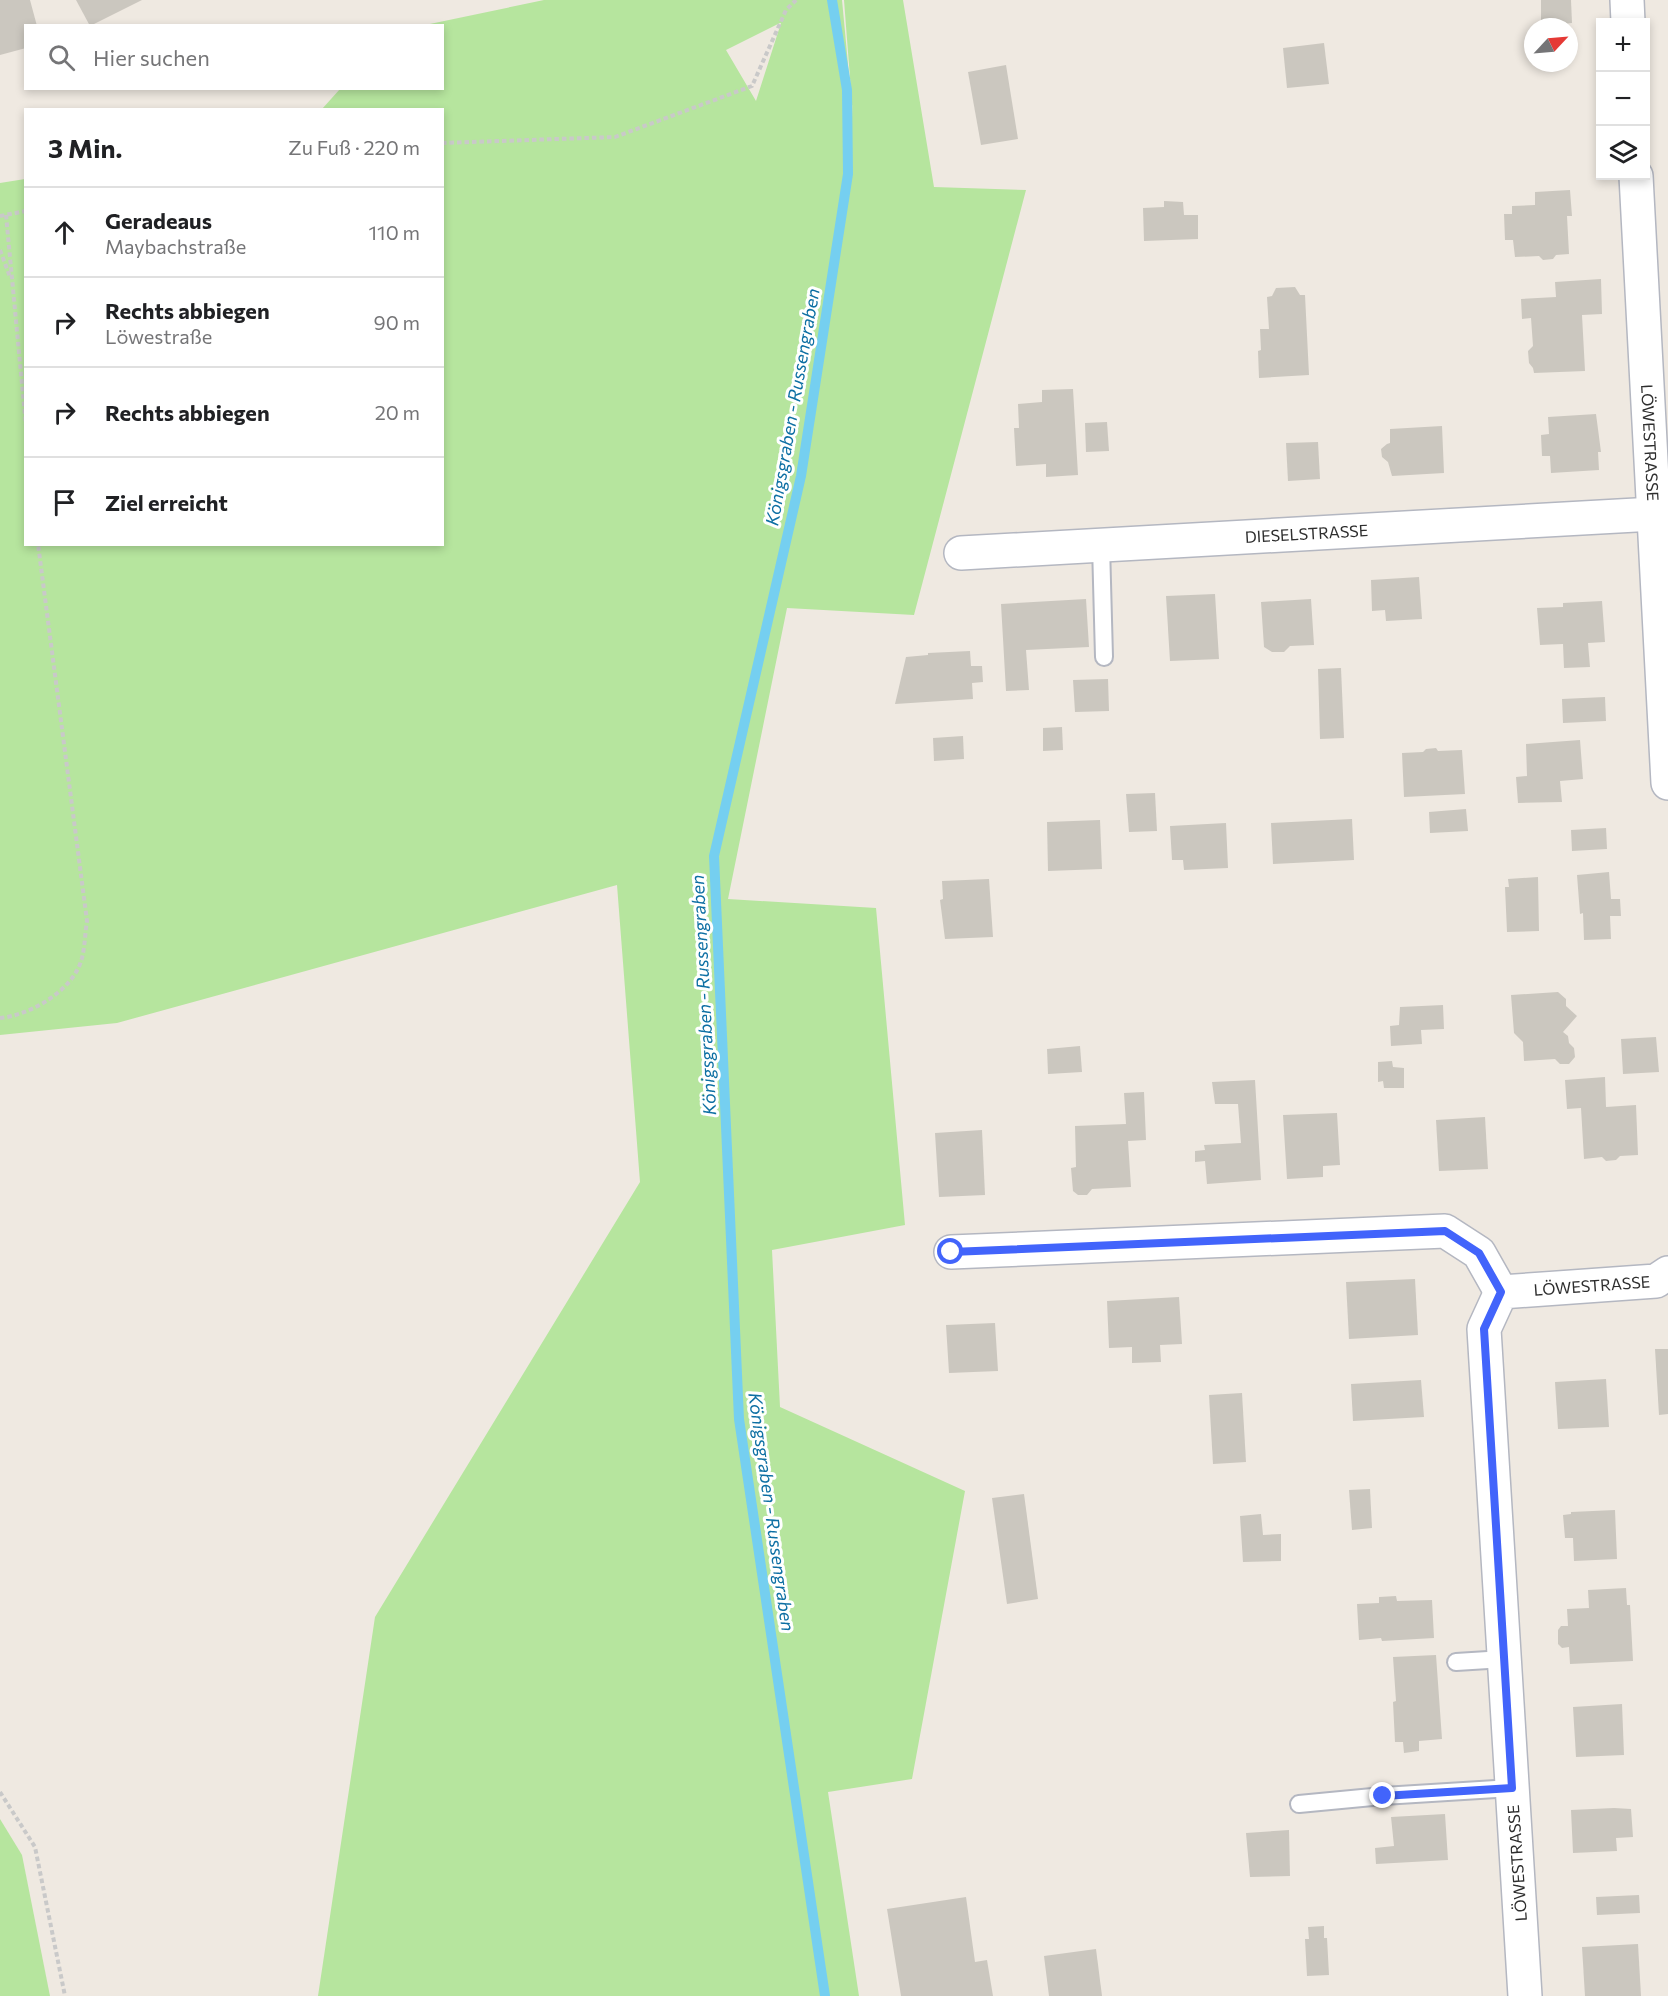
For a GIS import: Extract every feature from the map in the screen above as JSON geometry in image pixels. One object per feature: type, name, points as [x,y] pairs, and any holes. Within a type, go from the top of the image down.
[{"type":"street","points":[[1627,0],[1628,18]]},
{"type":"street","name":"LÖWESTRASSE","points":[[1636,180],[1668,768]]},
{"type":"street","name":"DIESELSTRASSE","points":[[961,553],[1654,514]]},
{"type":"street","points":[[951,1252],[1445,1231],[1479,1253],[1501,1292]]},
{"type":"street","name":"LÖWESTRASSE","points":[[1525,1996],[1484,1329],[1501,1292],[1656,1281],[1668,1273]]},
{"type":"lane","points":[[1101,545],[1104,657]]},
{"type":"lane","points":[[1456,1662],[1504,1659]]},
{"type":"lane","points":[[1299,1804],[1512,1788]]},
{"type":"path","points":[[444,143],[615,137],[752,86],[786,10],[796,0]]},
{"type":"path","points":[[0,216],[24,211]]},
{"type":"path","points":[[6,214],[24,405]]},
{"type":"path","points":[[0,250],[13,287]]},
{"type":"path","points":[[0,1018],[35,1008],[65,987],[81,960],[87,921],[38,546]]},
{"type":"path","points":[[0,1792],[35,1847],[65,1996]]},
{"type":"green space","points":[[544,0],[842,0],[853,117],[844,0],[903,0],[934,187],[1026,190],[914,615],[787,608],[728,899],[876,908],[905,1225],[772,1250],[780,1407],[965,1491],[912,1779],[828,1792],[859,1996],[318,1996],[375,1617],[640,1182],[617,885],[117,1023],[0,1035],[0,183],[24,179],[24,546],[444,546],[444,108],[323,108],[339,90],[444,90],[444,24],[430,24]],"holes":[[[781,23],[756,101],[726,50]]]},
{"type":"green space","points":[[0,1819],[22,1855],[50,1996],[0,1996]]},
{"type":"building","points":[[0,0],[30,0],[36,24],[24,24],[24,49],[0,55]]},
{"type":"building","points":[[76,0],[142,0],[94,24],[89,24]]},
{"type":"building","points":[[1541,0],[1571,0],[1572,18],[1541,18]]},
{"type":"building","points":[[1324,43],[1329,84],[1287,88],[1283,48]]},
{"type":"building","points":[[1006,65],[1018,139],[981,145],[968,72]]},
{"type":"building","points":[[1570,190],[1572,216],[1567,216],[1569,254],[1556,255],[1553,259],[1543,260],[1539,256],[1515,257],[1513,240],[1505,240],[1504,214],[1512,214],[1512,206],[1535,205],[1535,192]]},
{"type":"building","points":[[1164,201],[1183,202],[1184,215],[1198,215],[1198,239],[1144,241],[1143,208],[1164,207]]},
{"type":"building","points":[[1601,279],[1602,314],[1582,315],[1585,371],[1534,373],[1529,363],[1528,351],[1533,346],[1531,318],[1522,319],[1521,299],[1556,297],[1555,282]]},
{"type":"building","points":[[1295,287],[1300,295],[1305,295],[1309,375],[1259,378],[1260,329],[1269,329],[1267,297],[1272,296],[1276,288]]},
{"type":"building","points":[[1073,389],[1078,475],[1046,477],[1046,464],[1016,466],[1014,428],[1019,428],[1018,404],[1042,402],[1042,390]]},
{"type":"building","points":[[1596,414],[1601,452],[1598,452],[1599,470],[1551,473],[1550,456],[1542,456],[1541,435],[1549,434],[1548,417]]},
{"type":"building","points":[[1107,422],[1109,451],[1086,452],[1085,423]]},
{"type":"building","points":[[1442,426],[1444,473],[1392,476],[1388,462],[1382,457],[1381,449],[1390,443],[1390,429]]},
{"type":"building","points":[[1318,442],[1320,479],[1288,481],[1286,443]]},
{"type":"building","points":[[1419,577],[1422,619],[1386,621],[1385,610],[1372,611],[1371,580]]},
{"type":"building","points":[[1215,594],[1219,659],[1170,661],[1166,596]]},
{"type":"building","points":[[1086,599],[1089,647],[1026,650],[1029,690],[1006,691],[1001,604]]},
{"type":"building","points":[[1311,599],[1314,645],[1290,646],[1284,652],[1272,652],[1264,647],[1261,602]]},
{"type":"building","points":[[1602,601],[1605,642],[1588,643],[1590,667],[1564,668],[1563,644],[1540,645],[1537,608],[1563,607],[1563,603]]},
{"type":"building","points":[[970,651],[971,666],[982,666],[983,682],[972,683],[973,699],[895,704],[906,657],[928,655],[928,653]]},
{"type":"building","points":[[1341,668],[1344,738],[1320,739],[1318,669]]},
{"type":"building","points":[[1108,679],[1109,711],[1075,712],[1073,680]]},
{"type":"building","points":[[1605,697],[1606,721],[1563,723],[1562,699]]},
{"type":"building","points":[[1062,727],[1063,750],[1043,751],[1043,728]]},
{"type":"building","points":[[963,736],[964,759],[934,761],[933,738]]},
{"type":"building","points":[[1580,740],[1583,779],[1560,781],[1562,802],[1518,803],[1516,777],[1527,776],[1526,744]]},
{"type":"building","points":[[1436,748],[1438,751],[1462,750],[1465,794],[1404,797],[1402,753],[1423,752],[1426,749]]},
{"type":"building","points":[[1155,793],[1157,831],[1129,832],[1126,794]]},
{"type":"building","points":[[1466,809],[1468,831],[1430,833],[1429,812]]},
{"type":"building","points":[[1352,819],[1354,860],[1273,864],[1271,823]]},
{"type":"building","points":[[1100,820],[1102,869],[1048,871],[1047,822]]},
{"type":"building","points":[[1226,823],[1228,868],[1184,870],[1183,860],[1172,860],[1170,826]]},
{"type":"building","points":[[1606,828],[1607,849],[1572,851],[1571,830]]},
{"type":"building","points":[[1609,872],[1611,899],[1620,899],[1621,916],[1610,916],[1611,939],[1584,940],[1583,913],[1580,914],[1577,875]]},
{"type":"building","points":[[1538,877],[1539,931],[1507,932],[1505,887],[1509,887],[1508,879]]},
{"type":"building","points":[[989,879],[993,937],[945,939],[940,900],[943,899],[942,881]]},
{"type":"building","points":[[1558,992],[1566,999],[1566,1006],[1577,1016],[1563,1032],[1568,1036],[1569,1043],[1574,1048],[1575,1057],[1569,1064],[1560,1064],[1555,1059],[1524,1061],[1523,1042],[1514,1033],[1511,995]]},
{"type":"building","points":[[1443,1005],[1444,1029],[1421,1030],[1422,1044],[1391,1046],[1390,1026],[1399,1025],[1400,1007]]},
{"type":"building","points":[[1656,1037],[1659,1072],[1623,1074],[1621,1039]]},
{"type":"building","points":[[1080,1046],[1082,1072],[1048,1074],[1047,1049]]},
{"type":"building","points":[[1392,1061],[1393,1067],[1404,1068],[1404,1088],[1384,1088],[1383,1081],[1378,1082],[1378,1062]]},
{"type":"building","points":[[1605,1077],[1606,1107],[1636,1105],[1638,1155],[1620,1156],[1616,1160],[1606,1161],[1602,1157],[1584,1159],[1581,1108],[1567,1109],[1565,1080]]},
{"type":"building","points":[[1255,1080],[1261,1180],[1207,1184],[1205,1161],[1195,1162],[1195,1151],[1205,1150],[1204,1145],[1241,1143],[1238,1104],[1215,1104],[1212,1082]]},
{"type":"building","points":[[1144,1092],[1146,1140],[1128,1141],[1131,1187],[1092,1189],[1087,1195],[1078,1195],[1073,1191],[1071,1168],[1076,1167],[1075,1126],[1126,1124],[1124,1093]]},
{"type":"building","points":[[1337,1113],[1340,1165],[1323,1166],[1323,1177],[1287,1179],[1283,1115]]},
{"type":"building","points":[[1485,1117],[1488,1169],[1439,1171],[1436,1120]]},
{"type":"building","points":[[982,1130],[985,1195],[939,1197],[935,1133]]},
{"type":"building","points":[[1415,1279],[1418,1335],[1349,1339],[1346,1282]]},
{"type":"building","points":[[1179,1297],[1182,1344],[1160,1345],[1161,1362],[1132,1363],[1132,1347],[1109,1348],[1107,1301]]},
{"type":"building","points":[[995,1323],[998,1371],[949,1373],[946,1325]]},
{"type":"building","points":[[1655,1349],[1668,1349],[1668,1414],[1659,1415]]},
{"type":"building","points":[[1606,1379],[1609,1427],[1558,1429],[1555,1382]]},
{"type":"building","points":[[1421,1380],[1424,1417],[1353,1421],[1351,1384]]},
{"type":"building","points":[[1242,1393],[1246,1462],[1213,1464],[1209,1395]]},
{"type":"building","points":[[1370,1489],[1372,1528],[1352,1530],[1349,1490]]},
{"type":"building","points":[[1024,1494],[1038,1599],[1007,1604],[992,1498]]},
{"type":"building","points":[[1615,1510],[1617,1559],[1574,1561],[1573,1538],[1565,1538],[1563,1515],[1571,1514],[1571,1512]]},
{"type":"building","points":[[1261,1514],[1263,1535],[1281,1534],[1281,1561],[1243,1562],[1240,1516]]},
{"type":"building","points":[[1626,1588],[1627,1605],[1630,1605],[1633,1661],[1570,1664],[1569,1647],[1562,1648],[1558,1644],[1558,1630],[1561,1626],[1568,1626],[1567,1609],[1589,1608],[1588,1590]]},
{"type":"building","points":[[1396,1596],[1397,1601],[1432,1600],[1434,1638],[1359,1640],[1357,1604],[1379,1603],[1379,1597]]},
{"type":"building","points":[[1436,1655],[1442,1739],[1419,1741],[1419,1751],[1404,1753],[1403,1742],[1395,1742],[1393,1702],[1396,1701],[1393,1657]]},
{"type":"building","points":[[1622,1704],[1624,1755],[1576,1757],[1573,1707]]},
{"type":"building","points":[[1631,1809],[1633,1837],[1616,1838],[1617,1851],[1573,1853],[1571,1810]]},
{"type":"building","points":[[1445,1814],[1448,1860],[1376,1864],[1375,1848],[1394,1846],[1391,1817]]},
{"type":"building","points":[[1289,1830],[1290,1876],[1250,1877],[1246,1833]]},
{"type":"building","points":[[1639,1895],[1640,1913],[1597,1915],[1596,1897]]},
{"type":"building","points":[[966,1897],[975,1962],[987,1960],[993,1996],[901,1996],[887,1909]]},
{"type":"building","points":[[1324,1926],[1329,1975],[1307,1976],[1305,1939],[1309,1939],[1308,1927]]},
{"type":"building","points":[[1638,1944],[1641,1996],[1585,1996],[1582,1947]]},
{"type":"building","points":[[1096,1949],[1102,1996],[1049,1996],[1044,1956]]},
{"type":"waterway","name":"Königsgraben - Russengraben","points":[[825,1996],[739,1419],[714,856],[801,476],[848,174],[847,90],[832,0]]},
{"type":"route","points":[[951,1252],[1445,1231],[1479,1253],[1501,1292],[1484,1329],[1512,1788],[1383,1796]]}]
